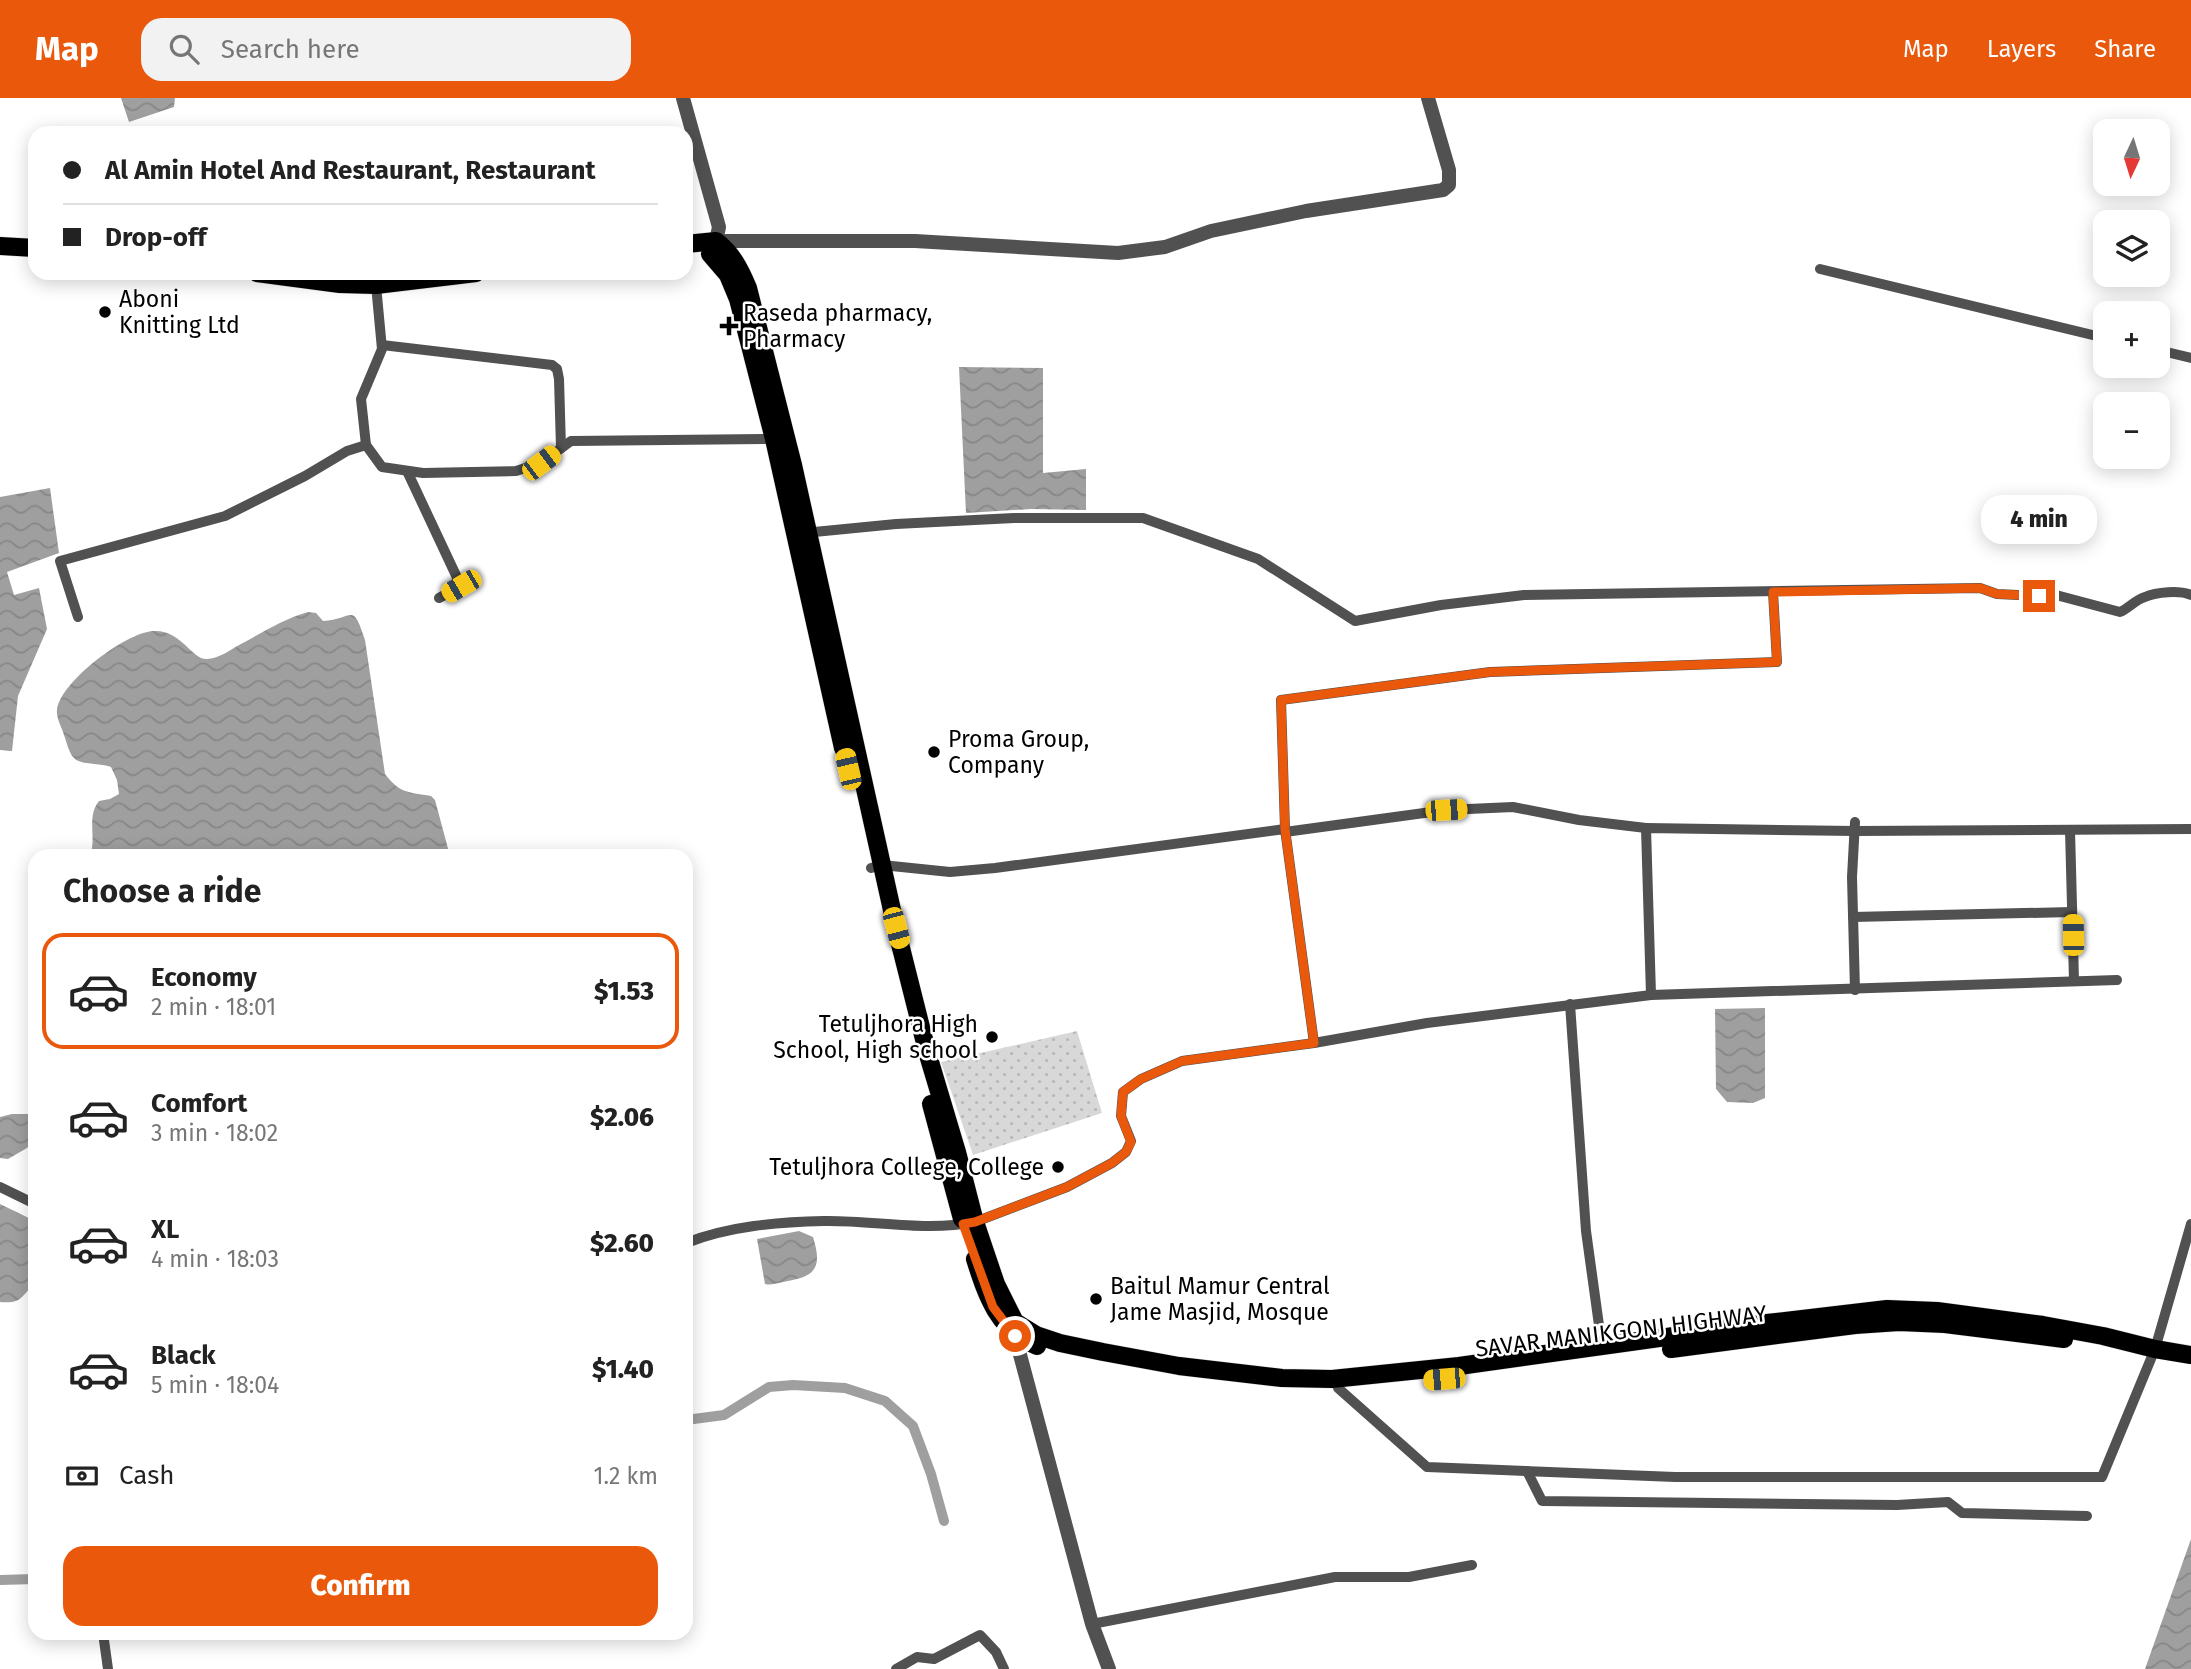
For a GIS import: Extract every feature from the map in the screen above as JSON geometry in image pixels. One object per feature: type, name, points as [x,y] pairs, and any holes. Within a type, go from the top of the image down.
[{"type":"main road","points":[[693,244],[721,246],[738,266],[748,288],[793,465],[801,533]]},
{"type":"main road","points":[[0,246],[28,248]]},
{"type":"main road","points":[[693,254],[721,246]]},
{"type":"main road","points":[[721,246],[728,275],[738,299],[801,533],[876,867],[969,1223],[993,1307],[1015,1329],[1060,1343],[1103,1352],[1192,1368],[1282,1378],[1332,1379],[1394,1373],[1602,1347],[1767,1322],[1887,1309],[1937,1311],[2043,1325],[2191,1355]]},
{"type":"main road","points":[[0,258],[28,260]]},
{"type":"main road","points":[[310,280],[376,285],[418,280]]},
{"type":"main road","name":"SAVAR MANIKGONJ HIGHWAY","points":[[1015,1329],[1035,1346],[1063,1353],[1183,1376],[1270,1387],[1338,1388],[1444,1379],[1855,1325],[1899,1322],[1945,1324],[2155,1349]]},
{"type":"street","points":[[683,98],[691,126]]},
{"type":"street","points":[[693,134],[719,226],[721,246],[915,241],[1118,253],[1165,247],[1211,231],[1306,211],[1443,190],[1449,185],[1450,170],[1428,98]]},
{"type":"street","points":[[1820,270],[2093,335]]},
{"type":"street","points":[[376,285],[382,349],[361,399],[366,444],[383,467],[423,473],[516,471],[541,463],[571,441],[774,439]]},
{"type":"street","points":[[382,345],[552,365],[557,369],[559,379],[561,448]]},
{"type":"street","points":[[2170,353],[2191,358]]},
{"type":"street","points":[[78,617],[60,561],[225,516],[305,476],[347,451],[366,444]]},
{"type":"street","points":[[407,471],[461,586],[439,598]]},
{"type":"street","points":[[801,533],[896,524],[1014,518],[1143,518],[1258,559],[1355,621],[1441,605],[1524,595],[1980,588],[1997,594],[2056,594],[2120,612],[2144,597],[2185,592],[2191,595]]},
{"type":"street","points":[[1314,1043],[1285,831],[1281,700],[1490,672],[1777,662],[1773,592]]},
{"type":"street","points":[[876,867],[926,871],[984,869],[1446,810],[1513,807],[1579,820],[1646,828],[2191,829]]},
{"type":"street","points":[[1855,827],[1852,877],[1855,990]]},
{"type":"street","points":[[1646,828],[1651,995]]},
{"type":"street","points":[[2070,830],[2074,981]]},
{"type":"street","points":[[1853,917],[2072,912]]},
{"type":"street","points":[[693,1241],[729,1230],[825,1221],[900,1225],[969,1223],[1067,1187],[1112,1163],[1126,1152],[1131,1142],[1121,1116],[1123,1092],[1141,1079],[1182,1061],[1314,1043],[1427,1023],[1651,995],[2117,980]]},
{"type":"street","points":[[1570,1004],[1586,1231],[1602,1347]]},
{"type":"street","points":[[0,1187],[28,1201]]},
{"type":"street","points":[[1338,1388],[1427,1467],[1675,1477],[2102,1477],[2155,1349],[2191,1224]]},
{"type":"street","points":[[1015,1329],[1093,1624],[1109,1669]]},
{"type":"street","points":[[1527,1471],[1542,1501],[1897,1505],[1948,1502],[1962,1513],[2087,1516]]},
{"type":"street","points":[[1093,1624],[1335,1577],[1409,1577],[1472,1564]]},
{"type":"street","points":[[896,1669],[917,1657],[934,1659],[980,1635],[996,1652],[1004,1669]]},
{"type":"street","points":[[104,1640],[108,1669]]},
{"type":"shaded area","points":[[1077,1031],[1102,1113],[973,1155],[941,1062]]},
{"type":"water","points":[[121,98],[175,98],[174,107],[129,122]]},
{"type":"water","points":[[959,367],[1043,368],[1043,473],[1086,469],[1086,510],[1031,509],[966,513]]},
{"type":"water","points":[[50,488],[59,553],[7,572],[14,595],[39,588],[47,629],[18,696],[12,751],[0,750],[0,497]]},
{"type":"water","points":[[308,612],[316,613],[323,621],[350,615],[357,620],[365,640],[385,774],[400,789],[431,796],[435,800],[448,849],[92,849],[95,807],[99,801],[119,794],[111,767],[78,761],[68,748],[57,710],[69,686],[111,649],[141,634],[163,632],[178,639],[196,655],[211,659],[282,622]]},
{"type":"water","points":[[1765,1008],[1765,1098],[1753,1103],[1727,1102],[1716,1089],[1715,1009]]},
{"type":"water","points":[[28,1114],[28,1147],[8,1159],[0,1158],[0,1117]]},
{"type":"water","points":[[0,1204],[28,1218],[28,1291],[13,1302],[0,1302]]},
{"type":"water","points":[[799,1231],[813,1237],[817,1255],[815,1268],[798,1279],[765,1284],[757,1239]]},
{"type":"water","points":[[2191,1539],[2191,1669],[2145,1669]]},
{"type":"waterway","points":[[693,1419],[724,1415],[769,1387],[793,1385],[845,1388],[885,1401],[913,1426],[931,1474],[944,1521]]},
{"type":"waterway","points":[[0,1580],[28,1579]]},
{"type":"place","name":"Aboni Knitting Ltd","points":[[105,312]]},
{"type":"place","name":"Raseda pharmacy, Pharmacy","points":[[729,326]]},
{"type":"place","name":"Proma Group, Company","points":[[934,752]]},
{"type":"place","name":"Tetuljhora High School, High school","points":[[992,1037]]},
{"type":"place","name":"Tetuljhora College, College","points":[[1058,1167]]},
{"type":"place","name":"Baitul Mamur Central Jame Masjid, Mosque","points":[[1096,1299]]},
{"type":"route","points":[[1015,1336],[993,1307],[963,1224],[975,1222],[1067,1187],[1112,1163],[1126,1152],[1131,1142],[1121,1116],[1123,1092],[1141,1079],[1182,1061],[1314,1043],[1285,829],[1281,700],[1490,672],[1777,662],[1773,592],[1980,588],[1997,594],[2039,596]]}]
